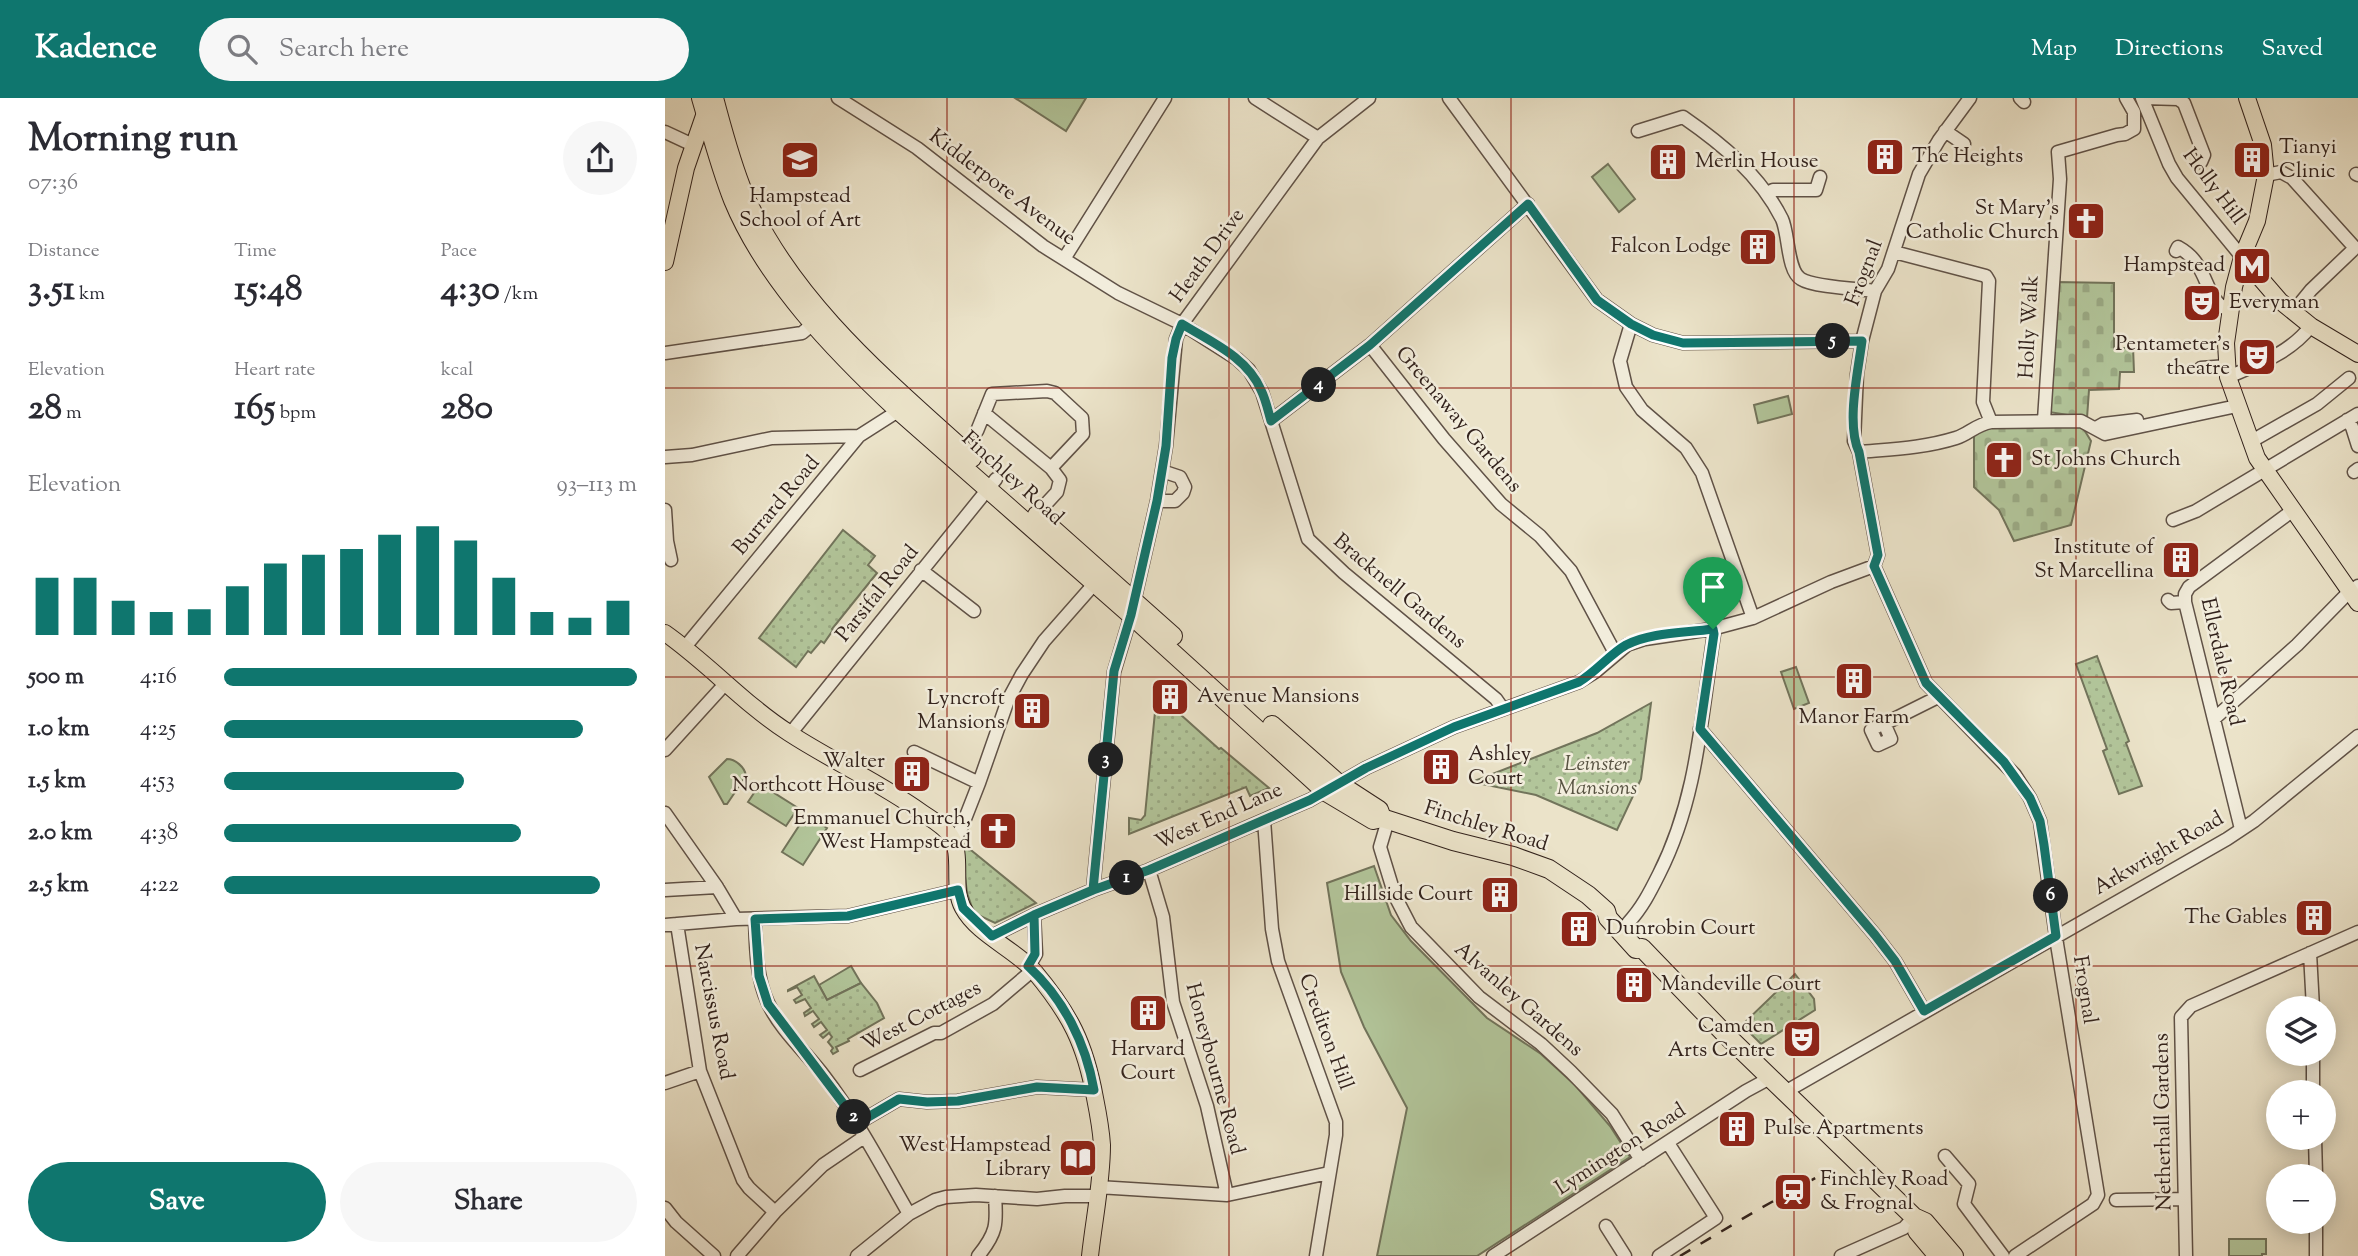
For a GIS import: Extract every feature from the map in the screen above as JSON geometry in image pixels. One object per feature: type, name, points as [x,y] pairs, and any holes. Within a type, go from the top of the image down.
[{"type":"highway","name":"Finchley Road","points":[[707,102],[751,207],[819,320],[845,340],[902,405],[1333,788],[1373,820],[1385,819],[1453,841],[1533,862],[1572,883],[1606,911],[1608,918],[1636,948],[1642,948],[1770,1078],[1914,1217],[1925,1222],[1954,1256]]},
{"type":"highway","name":"Finchley Road","points":[[1032,519],[1095,583],[1133,608]]},
{"type":"highway","name":"Finchley Road","points":[[1606,911],[1615,910],[1628,923],[1644,941],[1642,948]]},
{"type":"highway","name":"Finchley Road","points":[[1914,1217],[1916,1228],[1938,1256]]},
{"type":"main road","points":[[2247,98],[2261,134],[2266,175],[2257,221],[2242,257],[2230,310],[2227,371],[2250,442],[2263,470],[2355,593]]},
{"type":"main road","points":[[665,262],[693,145],[707,102]]},
{"type":"main road","points":[[2242,257],[2293,312],[2311,326],[2356,348]]},
{"type":"main road","points":[[665,634],[685,647],[725,684],[790,734],[899,797],[942,827],[952,838],[958,890],[963,908],[1031,968],[1062,1007],[1089,1063],[1101,1145],[1090,1256]]},
{"type":"street","name":"Kidderpore Avenue","points":[[838,98],[917,148],[1024,233],[1118,293],[1182,324]]},
{"type":"street","points":[[1064,259],[1165,98]]},
{"type":"street","points":[[1255,98],[1318,138]]},
{"type":"street","name":"Heath Drive","points":[[1093,890],[1114,671],[1133,608],[1163,471],[1172,358],[1176,339],[1182,324],[1318,138],[1369,98]]},
{"type":"street","points":[[1449,98],[1597,300],[1631,324],[1653,335],[1683,343],[1862,341]]},
{"type":"street","name":"Frognal","points":[[1970,98],[1945,131],[1919,174],[1885,277],[1875,291],[1862,341],[1855,393],[1854,441],[1859,452],[1878,555],[1874,566],[1926,683],[2004,762],[2030,798],[2040,821],[2098,1195],[2094,1204],[2015,1256]]},
{"type":"street","name":"Holly Walk","points":[[2044,420],[2060,179],[2058,152],[2125,134],[2134,129],[2134,112],[2126,98]]},
{"type":"street","points":[[2143,98],[2178,99],[2183,103],[2204,155],[2201,162]]},
{"type":"street","name":"Holly Hill","points":[[2143,98],[2177,178],[2242,257]]},
{"type":"street","points":[[1638,131],[1683,117],[1753,174],[1767,193],[1783,222],[1797,276],[1807,282],[1875,291]]},
{"type":"street","points":[[1945,131],[1964,144]]},
{"type":"street","points":[[665,132],[693,145]]},
{"type":"street","points":[[2266,175],[2281,172],[2292,178],[2357,249],[2311,289],[2293,312]]},
{"type":"street","points":[[1767,193],[1773,190],[1816,190],[1820,177]]},
{"type":"street","points":[[1271,421],[1370,345],[1528,204]]},
{"type":"street","points":[[2176,251],[2178,247],[2190,254],[2215,300],[2223,308],[2230,310]]},
{"type":"street","points":[[1894,252],[1986,276],[1989,281],[1983,402],[1990,422]]},
{"type":"street","points":[[665,353],[802,333],[819,320]]},
{"type":"street","name":"Bracknell Gardens","points":[[1182,324],[1237,359],[1249,370],[1262,391],[1308,538],[1345,573],[1496,699],[1503,709]]},
{"type":"street","points":[[1631,324],[1620,361],[1626,387],[1642,410],[1686,448],[1702,473],[1753,618]]},
{"type":"street","points":[[2201,368],[2227,371],[2276,356],[2301,338],[2311,326]]},
{"type":"street","name":"Greenaway Gardens","points":[[1370,345],[1444,439],[1501,503],[1540,536],[1571,570],[1615,653]]},
{"type":"street","points":[[2250,442],[2317,404],[2354,375]]},
{"type":"street","points":[[977,430],[992,394],[1032,391],[1055,393],[1082,418],[1084,426],[1083,434],[1051,468]]},
{"type":"street","name":"Burrard Road","points":[[685,647],[859,436],[902,405]]},
{"type":"street","points":[[1859,452],[1931,445],[1961,437],[1977,425],[1990,422],[2081,421],[2105,434],[2237,406]]},
{"type":"street","points":[[984,413],[1051,468],[1060,480],[1056,492],[1032,519]]},
{"type":"street","points":[[2353,417],[2352,427],[2358,446]]},
{"type":"street","points":[[2173,520],[2196,511],[2353,417]]},
{"type":"street","points":[[665,457],[692,455],[772,438],[859,436]]},
{"type":"street","points":[[1157,501],[1175,501],[1185,487],[1180,477],[1163,471]]},
{"type":"street","name":"Parsifal Road","points":[[790,734],[993,484]]},
{"type":"street","points":[[665,510],[671,560]]},
{"type":"street","name":"Ellerdale Road","points":[[2241,829],[2185,594],[2189,587],[2292,510]]},
{"type":"street","name":"West End Lane","points":[[992,936],[1034,915],[1149,870],[1264,820],[1454,727],[1579,682],[1627,645],[1645,639],[1713,629],[1753,618],[1831,582],[1874,566]]},
{"type":"street","points":[[921,570],[974,611]]},
{"type":"street","points":[[952,838],[957,835],[1009,700],[1022,674],[1044,641],[1095,583]]},
{"type":"street","points":[[2215,718],[2355,593]]},
{"type":"street","points":[[2168,600],[2172,603],[2185,602]]},
{"type":"street","points":[[1628,923],[1641,908],[1668,857],[1686,808],[1695,769],[1713,629]]},
{"type":"street","points":[[665,750],[725,684]]},
{"type":"street","points":[[1884,723],[1938,696]]},
{"type":"street","points":[[1700,729],[1875,935],[1895,961],[1924,1011]]},
{"type":"street","name":"Arkwright Road","points":[[1785,1092],[2241,829],[2358,736]]},
{"type":"street","points":[[914,752],[979,783]]},
{"type":"street","points":[[665,813],[736,919]]},
{"type":"street","name":"Alvanley Gardens","points":[[1385,819],[1380,847],[1395,895],[1411,927],[1479,997],[1541,1044],[1571,1072],[1612,1114],[1641,1160]]},
{"type":"street","name":"Crediton Hill","points":[[1264,820],[1272,929],[1278,961],[1336,1122],[1316,1256]]},
{"type":"street","name":"Honeybourne Road","points":[[1149,870],[1163,917],[1173,1002],[1207,1106],[1227,1195]]},
{"type":"street","points":[[665,890],[717,887]]},
{"type":"street","points":[[671,925],[736,919],[848,916],[958,890]]},
{"type":"street","points":[[1031,968],[1035,954],[1034,915]]},
{"type":"street","points":[[755,919],[759,976],[768,1004],[858,1123],[909,1214]]},
{"type":"street","name":"Narcissus Road","points":[[671,925],[699,1071],[743,1180],[775,1212]]},
{"type":"street","name":"Netherhall Gardens","points":[[2186,1256],[2181,1017],[2191,1006],[2358,932]]},
{"type":"street","points":[[2310,953],[2312,996]]},
{"type":"street","name":"West Cottages","points":[[860,1070],[934,1032],[941,1033],[989,1007],[1031,968]]},
{"type":"street","points":[[665,1083],[699,1071]]},
{"type":"street","name":"Lymington Road","points":[[1493,1256],[1770,1078]]},
{"type":"street","points":[[858,1123],[899,1099],[958,1101],[1037,1087],[1094,1090]]},
{"type":"street","points":[[737,1256],[775,1212],[823,1165],[864,1137]]},
{"type":"street","points":[[1659,1256],[1716,1218],[1668,1143]]},
{"type":"street","points":[[1945,1156],[1969,1184],[1964,1204],[2003,1256]]},
{"type":"street","points":[[857,1256],[909,1214],[946,1196],[1037,1199],[1097,1191],[1227,1195],[1329,1173]]},
{"type":"street","points":[[978,1256],[994,1235],[997,1223],[995,1196]]},
{"type":"street","points":[[2116,1200],[2184,1199]]},
{"type":"street","points":[[665,1209],[714,1256]]},
{"type":"street","points":[[1841,1256],[1903,1228],[1914,1217]]},
{"type":"street","points":[[1606,1226],[1625,1256]]},
{"type":"street","points":[[2316,1234],[2316,1256]]},
{"type":"green space","points":[[1015,98],[1086,98],[1066,131]]},
{"type":"green space","points":[[1608,164],[1635,199],[1619,212],[1592,177]]},
{"type":"green space","points":[[2056,282],[2114,283],[2114,349],[2133,347],[2134,372],[2120,372],[2119,389],[2089,390],[2087,418],[2049,412]]},
{"type":"green space","points":[[1788,396],[1792,414],[1758,423],[1754,405]]},
{"type":"green space","points":[[2080,423],[2091,441],[2071,525],[2014,541],[1999,510],[1974,487],[1974,431],[2008,425]]},
{"type":"green space","points":[[843,530],[875,556],[868,565],[877,573],[824,643],[821,641],[811,653],[808,651],[796,667],[759,638]]},
{"type":"green space","points":[[2097,656],[2129,741],[2126,743],[2142,786],[2119,794],[2103,751],[2107,749],[2076,664]]},
{"type":"green space","points":[[1796,667],[1809,703],[1794,709],[1781,672]]},
{"type":"green space","name":"Leinster Mansions","points":[[1651,703],[1641,779],[1617,830],[1536,795],[1472,782],[1597,733]]},
{"type":"green space","points":[[1171,706],[1219,749],[1269,788],[1250,796],[1246,787],[1129,834],[1129,818],[1141,820],[1145,815],[1155,712]]},
{"type":"green space","points":[[727,759],[739,764],[746,776],[727,804],[724,804],[709,777]]},
{"type":"green space","points":[[760,784],[798,808],[786,826],[748,802]]},
{"type":"green space","points":[[806,815],[827,828],[803,865],[782,852]]},
{"type":"green space","points":[[961,842],[1036,903],[995,923],[974,913],[967,893]]},
{"type":"green space","points":[[1374,866],[1391,915],[1411,941],[1487,1018],[1541,1054],[1575,1085],[1610,1126],[1630,1157],[1477,1256],[1377,1256],[1407,1108],[1364,1027],[1341,972],[1327,883]]},
{"type":"green space","points":[[851,966],[861,983],[827,1000],[819,985]]},
{"type":"green space","name":"Camden Arts Centre","points":[[1795,974],[1814,999],[1815,1010],[1761,1044],[1742,1025]]},
{"type":"green space","points":[[814,976],[827,1000],[861,983],[877,1003],[884,1018],[836,1047],[838,1051],[833,1054],[833,1048],[828,1042],[832,1037],[829,1033],[823,1038],[820,1035],[827,1030],[821,1022],[814,1027],[812,1024],[819,1019],[813,1011],[805,1016],[804,1013],[811,1008],[805,999],[796,1003],[794,1000],[802,995],[797,987],[788,991]]},
{"type":"green space","points":[[2229,1239],[2266,1239],[2266,1254],[2229,1256]]},
{"type":"railway","points":[[1680,1256],[1821,1175]]},
{"type":"place","name":"The Heights","points":[[1885,157]]},
{"type":"place","name":"Hampstead School of Art","points":[[800,160]]},
{"type":"place","name":"Tianyi Clinic","points":[[2252,160]]},
{"type":"place","name":"Merlin House","points":[[1668,162]]},
{"type":"place","name":"St Mary's Catholic Church","points":[[2086,221]]},
{"type":"place","name":"Falcon Lodge","points":[[1758,247]]},
{"type":"place","name":"Hampstead","points":[[2252,266]]},
{"type":"place","name":"Everyman","points":[[2202,303]]},
{"type":"place","name":"Pentameter's theatre","points":[[2257,357]]},
{"type":"place","name":"St Johns Church","points":[[2004,460]]},
{"type":"place","name":"Institute of St Marcellina","points":[[2181,560]]},
{"type":"place","name":"Manor Farm","points":[[1854,681]]},
{"type":"place","name":"Avenue Mansions","points":[[1170,697]]},
{"type":"place","name":"Lyncroft Mansions","points":[[1032,711]]},
{"type":"place","name":"Ashley Court","points":[[1441,767]]},
{"type":"place","name":"Walter Northcott House","points":[[912,774]]},
{"type":"place","name":"Emmanuel Church, West Hampstead","points":[[998,831]]},
{"type":"place","name":"Hillside Court","points":[[1500,895]]},
{"type":"place","name":"The Gables","points":[[2314,918]]},
{"type":"place","name":"Dunrobin Court","points":[[1579,929]]},
{"type":"place","name":"Mandeville Court","points":[[1634,985]]},
{"type":"place","name":"Harvard Court","points":[[1148,1013]]},
{"type":"place","name":"Camden Arts Centre","points":[[1802,1039]]},
{"type":"place","name":"Pulse Apartments","points":[[1737,1129]]},
{"type":"place","name":"West Hampstead Library","points":[[1078,1158]]},
{"type":"place","name":"Finchley Road & Frognal","points":[[1793,1192]]},
{"type":"route","points":[[1713,629],[1645,639],[1627,645],[1579,682],[1454,727],[1354,774],[1310,800],[1149,870],[1034,915],[992,936],[963,908],[958,890],[848,916],[755,919],[759,976],[768,1004],[858,1123],[899,1099],[958,1101],[1037,1087],[1094,1090],[1089,1063],[1074,1029],[1062,1007],[1028,966],[1035,954],[1034,915],[1093,890],[1114,671],[1148,547],[1163,471],[1172,358],[1182,324],[1214,343],[1249,370],[1262,391],[1271,421],[1370,345],[1528,204],[1597,300],[1631,324],[1653,335],[1683,343],[1862,341],[1855,393],[1854,441],[1859,452],[1878,555],[1874,566],[1926,683],[2004,762],[2030,798],[2040,821],[2056,936],[1924,1011],[1895,961],[1875,935],[1700,729],[1713,629]]}]
